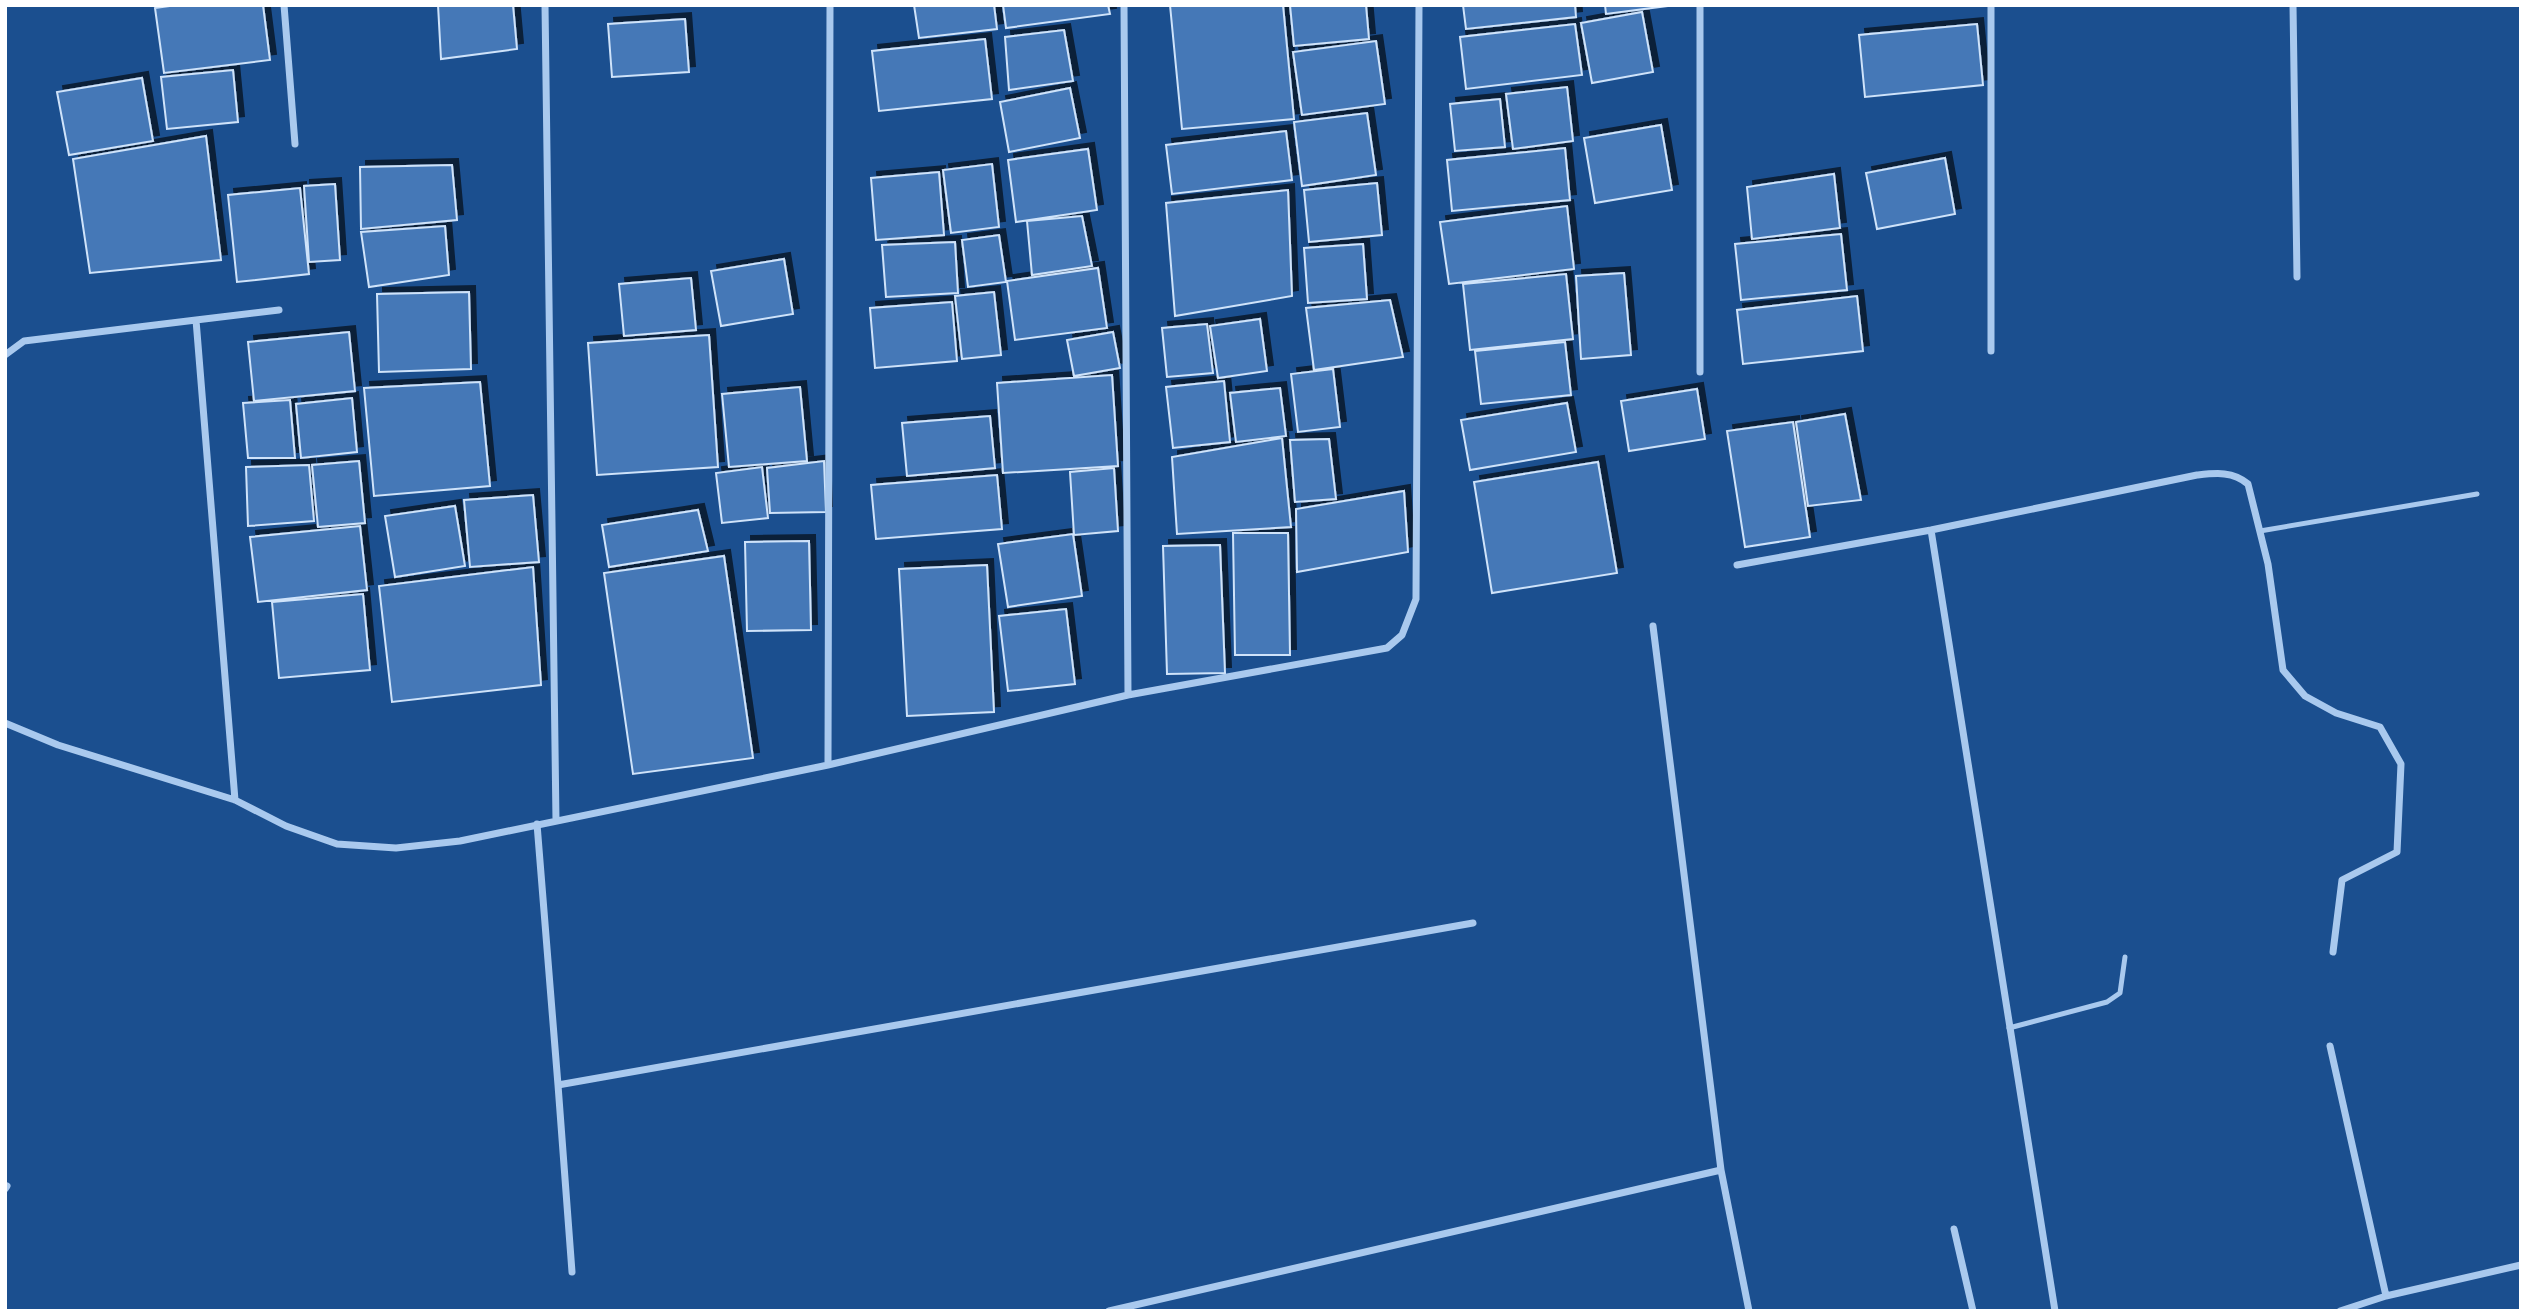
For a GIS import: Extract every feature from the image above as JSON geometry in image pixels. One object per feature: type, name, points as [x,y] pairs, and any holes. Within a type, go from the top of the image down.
[{"type":"street","points":[[284,5],[295,144]]},
{"type":"street","points":[[545,5],[556,821]]},
{"type":"street","points":[[828,765],[830,5]]},
{"type":"street","points":[[1124,5],[1128,695]]},
{"type":"street","points":[[5,723],[58,745],[235,800],[286,826],[337,844],[396,848],[460,841],[828,765],[1128,695],[1387,648],[1402,635],[1416,598],[1419,5]]},
{"type":"street","points":[[1700,5],[1700,373]]},
{"type":"street","points":[[1991,5],[1991,351]]},
{"type":"street","points":[[2292,5],[2297,277]]},
{"type":"street","points":[[5,355],[24,341],[279,310]]},
{"type":"street","points":[[196,320],[235,800]]},
{"type":"street","points":[[1737,565],[1931,530],[2197,475],[2225,473],[2240,477],[2248,484],[2268,564],[2283,670],[2305,696],[2336,713],[2380,727],[2401,764],[2397,852],[2342,880],[2333,952]]},
{"type":"street","points":[[1931,530],[2055,1311]]},
{"type":"street","points":[[1653,626],[1720,1170],[1749,1311]]},
{"type":"street","points":[[537,824],[572,1272]]},
{"type":"street","points":[[558,1085],[1473,923]]},
{"type":"street","points":[[2330,1046],[2386,1296]]},
{"type":"street","points":[[1108,1311],[1720,1170]]},
{"type":"street","points":[[1954,1229],[1973,1311]]},
{"type":"street","points":[[2340,1311],[2367,1307],[2386,1296],[2521,1265]]},
{"type":"lane","points":[[2260,531],[2477,494]]},
{"type":"lane","points":[[2009,1028],[2107,1002],[2120,993],[2125,957]]},
{"type":"building","points":[[177,5],[263,5],[270,60],[164,73],[155,8]]},
{"type":"building","points":[[438,5],[513,5],[517,49],[441,59]]},
{"type":"building","points":[[914,5],[994,5],[997,29],[919,38]]},
{"type":"building","points":[[1003,5],[1108,5],[1110,14],[1006,28]]},
{"type":"building","points":[[1170,5],[1283,5],[1294,119],[1182,129]]},
{"type":"building","points":[[1290,5],[1366,5],[1369,39],[1294,46]]},
{"type":"building","points":[[1463,5],[1575,5],[1576,17],[1466,29]]},
{"type":"building","points":[[1605,5],[1667,5],[1667,6],[1606,14]]},
{"type":"building","points":[[1642,12],[1653,72],[1592,83],[1581,23]]},
{"type":"building","points":[[685,19],[689,72],[612,77],[608,24]]},
{"type":"building","points":[[1575,24],[1582,75],[1466,89],[1460,37]]},
{"type":"building","points":[[1977,24],[1983,85],[1865,97],[1859,35]]},
{"type":"building","points":[[1064,30],[1073,81],[1009,90],[1005,37]]},
{"type":"building","points":[[985,39],[992,99],[879,111],[872,51]]},
{"type":"building","points":[[1376,41],[1385,104],[1302,115],[1293,52]]},
{"type":"building","points":[[233,70],[238,122],[167,129],[161,77]]},
{"type":"building","points":[[142,78],[153,141],[69,155],[57,92]]},
{"type":"building","points":[[1567,87],[1573,141],[1513,149],[1506,94]]},
{"type":"building","points":[[1070,88],[1080,138],[1009,152],[1000,102]]},
{"type":"building","points":[[1500,99],[1505,147],[1455,151],[1450,104]]},
{"type":"building","points":[[1367,113],[1376,175],[1302,186],[1294,122]]},
{"type":"building","points":[[1661,125],[1672,190],[1595,203],[1584,138]]},
{"type":"building","points":[[1286,131],[1292,180],[1172,194],[1166,145]]},
{"type":"building","points":[[206,136],[221,260],[90,273],[73,159]]},
{"type":"building","points":[[1565,148],[1570,200],[1452,211],[1447,160]]},
{"type":"building","points":[[1088,149],[1097,210],[1016,222],[1008,160]]},
{"type":"building","points":[[1945,158],[1955,214],[1877,229],[1866,173]]},
{"type":"building","points":[[992,164],[999,227],[951,233],[943,170]]},
{"type":"building","points":[[452,165],[457,220],[361,229],[360,167]]},
{"type":"building","points":[[939,172],[944,235],[876,240],[871,178]]},
{"type":"building","points":[[1834,174],[1840,228],[1752,239],[1747,187]]},
{"type":"building","points":[[1377,183],[1382,235],[1309,242],[1304,190]]},
{"type":"building","points":[[335,184],[340,260],[309,262],[304,186]]},
{"type":"building","points":[[300,188],[309,274],[237,282],[228,195]]},
{"type":"building","points":[[1288,190],[1292,296],[1175,316],[1166,203]]},
{"type":"building","points":[[1567,206],[1574,269],[1449,284],[1440,222]]},
{"type":"building","points":[[1082,216],[1092,266],[1032,275],[1027,221]]},
{"type":"building","points":[[445,226],[449,275],[369,287],[361,232]]},
{"type":"building","points":[[1841,234],[1847,290],[1741,300],[1735,244]]},
{"type":"building","points":[[999,235],[1006,282],[968,287],[962,240]]},
{"type":"building","points":[[955,242],[958,293],[886,297],[882,245]]},
{"type":"building","points":[[1363,244],[1367,299],[1308,303],[1304,248]]},
{"type":"building","points":[[784,259],[793,314],[721,326],[711,271]]},
{"type":"building","points":[[1098,268],[1107,328],[1015,340],[1007,281]]},
{"type":"building","points":[[1624,273],[1631,355],[1581,359],[1576,276]]},
{"type":"building","points":[[1566,274],[1573,339],[1470,350],[1463,284]]},
{"type":"building","points":[[691,278],[696,330],[624,336],[619,284]]},
{"type":"building","points":[[469,292],[471,369],[379,372],[377,294]]},
{"type":"building","points":[[994,292],[1001,355],[962,359],[955,296]]},
{"type":"building","points":[[1857,296],[1863,351],[1743,364],[1737,310]]},
{"type":"building","points":[[1390,300],[1403,357],[1314,370],[1306,308]]},
{"type":"building","points":[[952,302],[957,361],[875,368],[870,308]]},
{"type":"building","points":[[1260,319],[1267,371],[1218,378],[1210,326]]},
{"type":"building","points":[[1207,324],[1213,373],[1167,377],[1162,328]]},
{"type":"building","points":[[349,332],[355,391],[254,401],[248,342]]},
{"type":"building","points":[[1113,332],[1120,368],[1074,376],[1067,340]]},
{"type":"building","points":[[709,335],[718,467],[597,475],[588,343]]},
{"type":"building","points":[[1565,342],[1571,395],[1481,404],[1475,351]]},
{"type":"building","points":[[1333,369],[1340,427],[1298,432],[1291,374]]},
{"type":"building","points":[[1112,375],[1118,466],[1003,473],[997,383]]},
{"type":"building","points":[[1224,381],[1230,442],[1173,448],[1166,387]]},
{"type":"building","points":[[480,382],[490,486],[374,496],[364,388]]},
{"type":"building","points":[[800,387],[807,461],[729,467],[722,394]]},
{"type":"building","points":[[1280,388],[1286,436],[1236,442],[1230,393]]},
{"type":"building","points":[[1697,389],[1705,439],[1629,451],[1621,401]]},
{"type":"building","points":[[352,398],[357,452],[301,458],[296,404]]},
{"type":"building","points":[[290,400],[295,458],[248,458],[243,403]]},
{"type":"building","points":[[1567,403],[1576,452],[1470,470],[1461,420]]},
{"type":"building","points":[[1845,414],[1861,500],[1808,506],[1796,422]]},
{"type":"building","points":[[990,416],[995,468],[907,476],[902,423]]},
{"type":"building","points":[[1793,422],[1810,537],[1745,547],[1727,431]]},
{"type":"building","points":[[1282,438],[1291,527],[1177,534],[1172,457]]},
{"type":"building","points":[[1329,439],[1336,499],[1295,502],[1290,440]]},
{"type":"building","points":[[359,461],[365,523],[318,527],[312,465]]},
{"type":"building","points":[[824,461],[826,512],[770,513],[767,468]]},
{"type":"building","points":[[1598,462],[1617,573],[1492,593],[1474,482]]},
{"type":"building","points":[[309,465],[314,521],[248,526],[246,467]]},
{"type":"building","points":[[762,467],[768,518],[722,523],[716,473]]},
{"type":"building","points":[[1114,468],[1118,531],[1074,535],[1070,472]]},
{"type":"building","points":[[997,475],[1002,529],[876,539],[871,485]]},
{"type":"building","points":[[1404,491],[1408,552],[1297,572],[1296,509]]},
{"type":"building","points":[[533,495],[539,562],[470,567],[464,500]]},
{"type":"building","points":[[455,506],[465,566],[395,577],[385,516]]},
{"type":"building","points":[[698,510],[708,551],[609,567],[602,525]]},
{"type":"building","points":[[360,526],[367,590],[258,602],[250,537]]},
{"type":"building","points":[[1233,533],[1288,533],[1290,655],[1235,655]]},
{"type":"building","points":[[1073,534],[1082,596],[1008,607],[998,544]]},
{"type":"building","points":[[809,541],[811,630],[747,631],[745,542]]},
{"type":"building","points":[[1220,545],[1225,673],[1167,674],[1163,546]]},
{"type":"building","points":[[724,556],[753,758],[633,774],[604,573]]},
{"type":"building","points":[[987,565],[994,712],[907,716],[899,569]]},
{"type":"building","points":[[533,567],[541,685],[392,702],[379,586]]},
{"type":"building","points":[[363,594],[370,670],[279,678],[272,602]]},
{"type":"building","points":[[1066,609],[1075,684],[1008,691],[999,616]]}]
